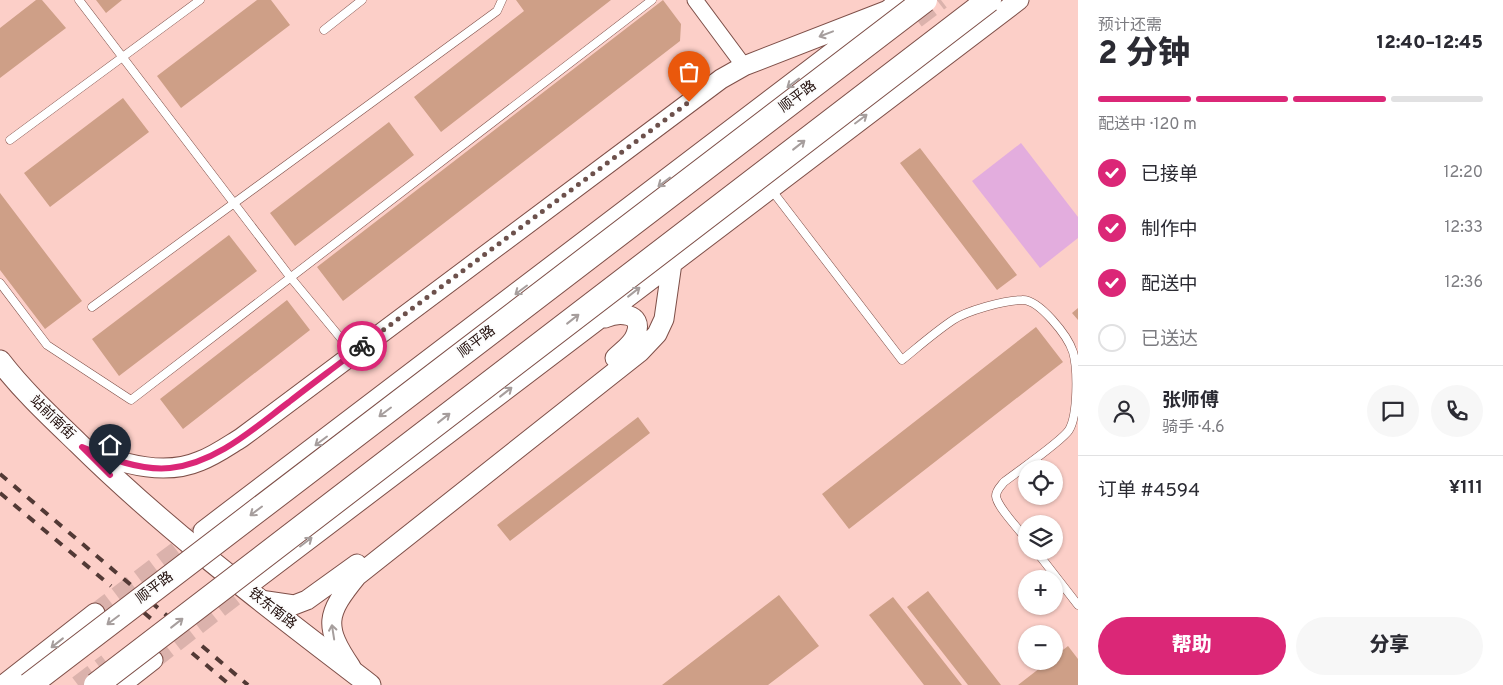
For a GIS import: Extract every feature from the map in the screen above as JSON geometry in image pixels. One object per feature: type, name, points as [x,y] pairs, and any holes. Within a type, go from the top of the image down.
[{"type":"main road","name":"顺平路","points":[[29,685],[925,0]]},
{"type":"main road","points":[[96,685],[989,0]]},
{"type":"main road","name":"站前南街","points":[[0,361],[19,386],[82,447],[176,532]]},
{"type":"main road","name":"铁东南路","points":[[176,532],[256,591],[363,680]]},
{"type":"street","points":[[695,0],[744,66]]},
{"type":"street","points":[[256,591],[594,323],[769,188],[1019,0]]},
{"type":"street","points":[[82,447],[108,458],[136,465],[169,468],[200,462],[241,438],[721,79],[744,66],[895,5]]},
{"type":"street","points":[[203,531],[895,5]]},
{"type":"street","points":[[363,680],[336,646],[332,632],[332,613],[340,596],[356,576],[640,352],[657,334],[664,319],[672,263]]},
{"type":"street","points":[[256,591],[294,605],[318,594],[606,365],[631,342],[637,333],[636,324],[630,316],[624,313],[614,313],[594,323]]},
{"type":"street","points":[[2,685],[95,613]]},
{"type":"street","points":[[121,685],[153,660]]},
{"type":"lane","points":[[79,0],[292,278],[353,353]]},
{"type":"lane","points":[[10,140],[200,0]]},
{"type":"lane","points":[[324,30],[362,0]]},
{"type":"lane","points":[[92,307],[497,11],[502,0]]},
{"type":"lane","points":[[0,283],[47,345],[131,400],[652,0]]},
{"type":"lane","points":[[769,188],[902,360],[954,319],[998,304],[1023,300],[1039,306],[1064,336],[1073,352],[1077,400],[1074,420],[1068,432],[998,488],[996,496],[1001,506],[1018,528]]},
{"type":"lane","points":[[1043,560],[1078,605]]},
{"type":"shaded area","points":[[1021,143],[1078,217],[1078,238],[1040,268],[972,181]]},
{"type":"building","points":[[36,0],[42,0],[66,28],[0,78],[0,28]]},
{"type":"building","points":[[96,0],[122,0],[106,13]]},
{"type":"building","points":[[257,0],[271,0],[290,25],[181,108],[157,76]]},
{"type":"building","points":[[516,0],[611,0],[441,132],[414,97],[524,11]]},
{"type":"building","points":[[663,0],[681,24],[680,41],[343,301],[317,267]]},
{"type":"building","points":[[123,98],[149,132],[50,207],[24,173]]},
{"type":"building","points":[[389,122],[414,155],[295,246],[270,213]]},
{"type":"building","points":[[920,148],[1017,275],[997,290],[900,163]]},
{"type":"building","points":[[0,193],[82,301],[45,329],[0,270]]},
{"type":"building","points":[[229,235],[257,271],[119,376],[92,339]]},
{"type":"building","points":[[287,300],[310,330],[183,429],[160,399]]},
{"type":"building","points":[[1078,308],[1078,320],[1072,313]]},
{"type":"building","points":[[1036,327],[1063,362],[849,529],[822,494]]},
{"type":"building","points":[[638,417],[650,433],[510,541],[497,525]]},
{"type":"building","points":[[928,591],[1001,685],[968,685],[907,607]]},
{"type":"building","points":[[779,595],[819,646],[768,685],[662,685]]},
{"type":"building","points":[[893,597],[962,685],[924,685],[869,615]]},
{"type":"building","points":[[1068,646],[1078,659],[1078,685],[1018,685],[1037,670],[1063,670],[1063,650]]},
{"type":"tunnel","points":[[916,19],[941,0]]},
{"type":"tunnel","points":[[95,613],[199,534]]},
{"type":"tunnel","points":[[153,660],[253,582]]},
{"type":"tunnel","points":[[78,685],[107,663]]},
{"type":"railway","points":[[0,474],[184,630]]},
{"type":"railway","points":[[0,493],[111,586]]},
{"type":"railway","points":[[130,601],[174,638]]},
{"type":"railway","points":[[202,646],[248,685]]},
{"type":"railway","points":[[192,653],[230,685]]},
{"type":"way so far","points":[[362,346],[689,102]]},
{"type":"route","points":[[110,475],[82,447],[108,458],[136,465],[169,468],[200,462],[241,438],[362,346]]}]
